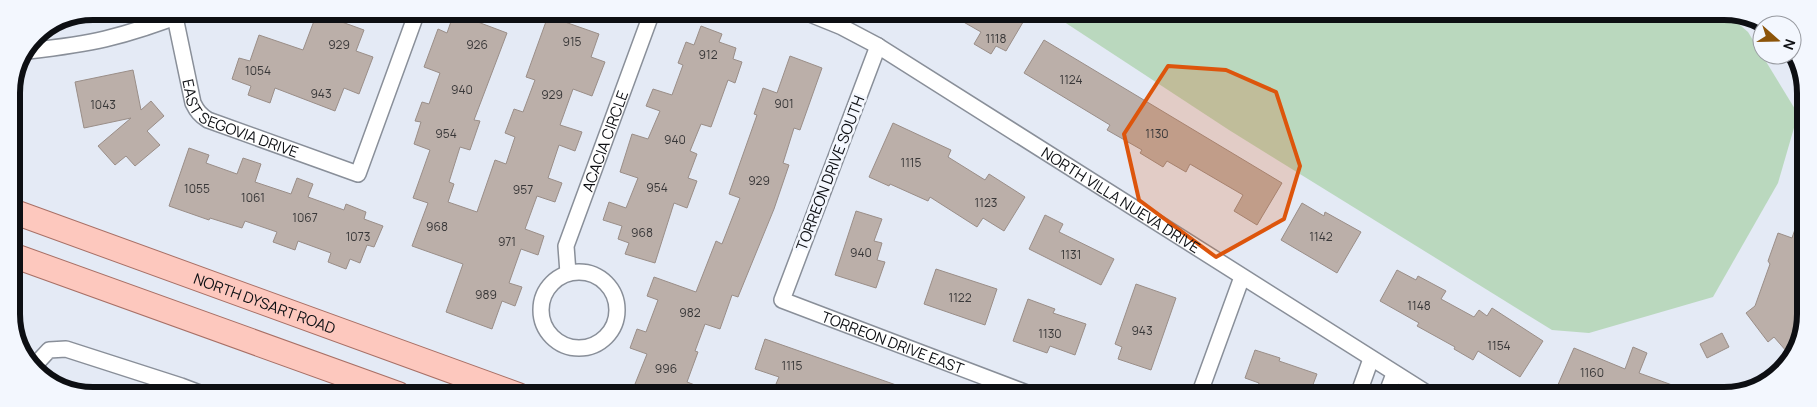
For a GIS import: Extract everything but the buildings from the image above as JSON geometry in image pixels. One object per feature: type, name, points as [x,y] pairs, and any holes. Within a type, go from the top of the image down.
[{"type":"main road","name":"NORTH DYSART ROAD","points":[[20,214],[496,387]]},
{"type":"main road","points":[[20,258],[379,387]]},
{"type":"street","points":[[34,51],[105,40],[167,20]]},
{"type":"street","name":"EAST SEGOVIA DRIVE","points":[[176,20],[193,103],[202,116],[208,120],[358,174],[414,20]]},
{"type":"street","name":"ACACIA CIRCLE","points":[[568,273],[566,246],[649,20]]},
{"type":"street","name":"NORTH VILLA NUEVA DRIVE","points":[[824,20],[878,46],[1416,387]]},
{"type":"street","name":"TORREON DRIVE SOUTH","points":[[782,300],[878,46]]},
{"type":"street","points":[[568,273],[593,274],[604,280],[612,290],[616,302],[617,315],[613,327],[605,337],[595,344],[582,348],[570,347],[559,342],[550,334],[544,323],[541,311],[543,299],[548,288],[557,279],[568,273]]},
{"type":"street","points":[[1202,387],[1242,277]]},
{"type":"street","name":"TORREON DRIVE EAST","points":[[782,300],[1011,387]]},
{"type":"street","points":[[38,362],[49,350],[66,349],[184,387]]},
{"type":"street","points":[[1361,387],[1371,359]]},
{"type":"street","points":[[1389,387],[1394,374]]},
{"type":"highlighted area","points":[[1168,66],[1226,70],[1276,92],[1300,166],[1284,219],[1216,257],[1139,200],[1124,134]]},
{"type":"green space","points":[[1061,20],[1735,21],[1748,32],[1752,39],[1752,65],[1768,65],[1797,112],[1797,117],[1778,183],[1713,297],[1589,333],[1552,330],[1229,130]]}]
